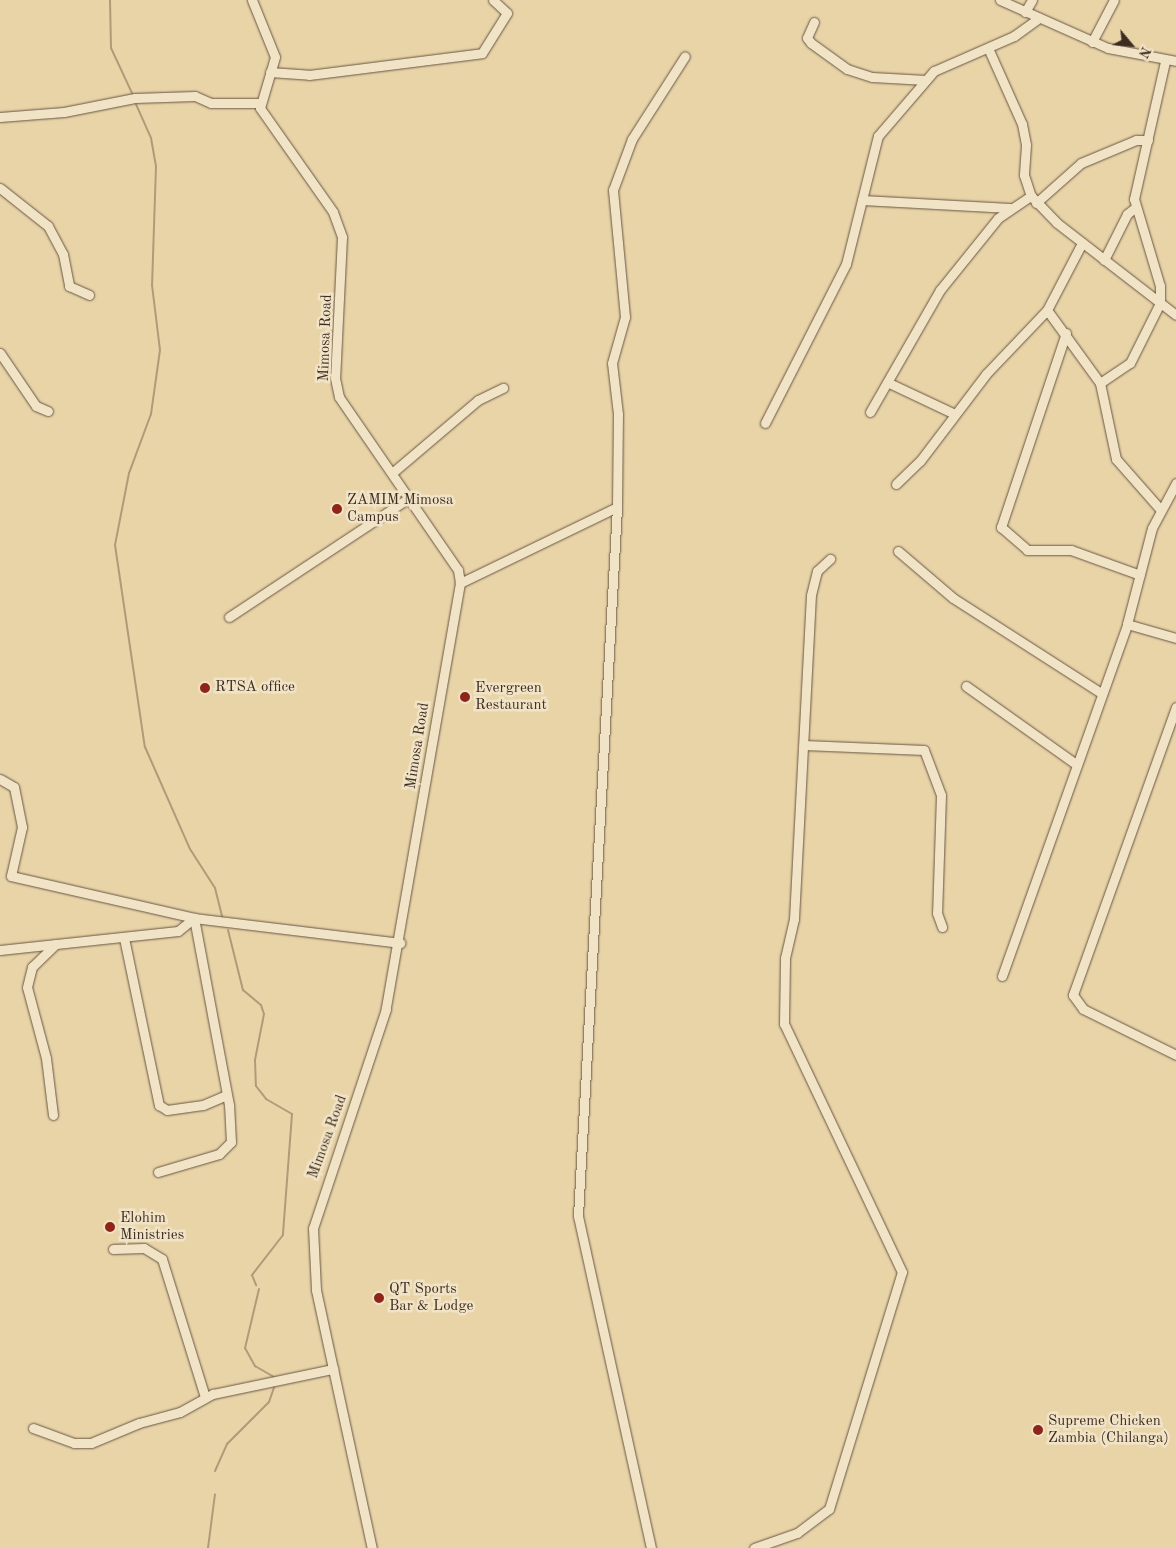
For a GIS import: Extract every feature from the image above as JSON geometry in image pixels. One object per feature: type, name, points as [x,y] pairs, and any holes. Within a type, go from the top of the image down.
[{"type":"street","points":[[0,117],[64,112],[135,98],[194,96],[210,103],[259,103],[270,72],[274,46],[252,0]]},
{"type":"street","points":[[270,72],[309,75],[482,53],[507,13],[493,0]]},
{"type":"street","points":[[1000,0],[1092,42],[1166,61],[1176,61]]},
{"type":"street","points":[[1026,12],[1032,0]]},
{"type":"street","points":[[1092,42],[1114,0]]},
{"type":"street","points":[[765,423],[834,292],[862,200],[878,136],[926,80],[948,62],[988,48],[1039,18]]},
{"type":"street","points":[[814,22],[807,38],[810,44],[847,69],[867,77],[926,80]]},
{"type":"street","points":[[988,48],[1022,124],[1026,145],[1024,175],[1034,200],[1082,243],[1176,315]]},
{"type":"street","points":[[651,1548],[578,1216],[617,508],[618,414],[612,363],[625,317],[613,190],[632,139],[685,56]]},
{"type":"street","points":[[1100,383],[1130,363],[1160,303],[1160,286],[1134,199],[1166,61]]},
{"type":"street","name":"Mimosa Road","points":[[259,103],[338,225],[343,249],[335,378],[339,397],[410,497],[458,570],[460,583],[400,943],[381,1032],[313,1228],[312,1264],[372,1548]]},
{"type":"street","points":[[862,200],[1010,208],[1034,200],[1081,163],[1136,140],[1148,140]]},
{"type":"street","points":[[0,188],[48,226],[63,254],[69,286],[89,295]]},
{"type":"street","points":[[1104,260],[1127,214],[1136,207]]},
{"type":"street","points":[[870,412],[889,382],[935,296],[1010,208]]},
{"type":"street","points":[[896,484],[920,461],[955,414],[1047,310],[1082,243]]},
{"type":"street","points":[[1047,310],[1066,333],[1100,383],[1116,459],[1160,510]]},
{"type":"street","points":[[1066,333],[1001,527],[1027,550],[1071,550],[1140,575]]},
{"type":"street","points":[[0,353],[36,406],[48,411]]},
{"type":"street","points":[[889,382],[955,414]]},
{"type":"street","points":[[392,473],[478,400],[503,388]]},
{"type":"street","points":[[1002,976],[1127,624],[1160,510],[1176,483]]},
{"type":"street","points":[[229,617],[410,497]]},
{"type":"street","points":[[460,583],[617,508]]},
{"type":"street","points":[[898,551],[953,598],[1101,693]]},
{"type":"street","points":[[754,1548],[797,1532],[829,1509],[902,1272],[784,1024],[785,958],[794,919],[811,595],[817,571],[830,559]]},
{"type":"street","points":[[1127,624],[1176,638]]},
{"type":"street","points":[[966,686],[1076,765]]},
{"type":"street","points":[[1176,706],[1073,995],[1083,1009],[1176,1055]]},
{"type":"street","points":[[804,745],[924,750],[941,795],[937,912],[942,927]]},
{"type":"street","points":[[0,779],[14,787],[22,827],[11,876],[194,918],[400,943]]},
{"type":"street","points":[[0,950],[178,931],[194,918]]},
{"type":"street","points":[[158,1172],[226,1149],[231,1142],[194,918]]},
{"type":"street","points":[[124,938],[159,1105],[167,1110],[203,1105],[224,1096]]},
{"type":"street","points":[[53,1115],[46,1058],[26,987],[32,967],[56,943]]},
{"type":"street","points":[[113,1249],[144,1248],[162,1259],[205,1397]]},
{"type":"street","points":[[33,1428],[74,1443],[90,1443],[139,1422],[180,1412],[205,1397],[333,1369]]},
{"type":"waterway","points":[[110,0],[111,48],[132,93]]},
{"type":"waterway","points":[[135,102],[151,138],[156,166],[152,285],[160,350],[151,414],[129,473],[115,545],[145,747],[190,849],[215,888],[223,919]]},
{"type":"waterway","points":[[228,930],[243,990],[261,1005],[264,1014],[255,1060],[256,1086],[266,1099],[292,1114],[283,1235],[252,1275],[256,1285]]},
{"type":"waterway","points":[[259,1289],[245,1348],[255,1366],[276,1378]]},
{"type":"waterway","points":[[215,1471],[227,1444],[269,1402],[275,1385]]},
{"type":"waterway","points":[[208,1548],[215,1494]]},
{"type":"place","name":"ZAMIM Mimosa Campus","points":[[337,509]]},
{"type":"place","name":"RTSA office","points":[[205,688]]},
{"type":"place","name":"Evergreen Restaurant","points":[[465,697]]},
{"type":"place","name":"Elohim Ministries","points":[[110,1227]]},
{"type":"place","name":"QT Sports Bar & Lodge","points":[[379,1298]]},
{"type":"place","name":"Supreme Chicken Zambia (Chilanga)","points":[[1038,1430]]}]
